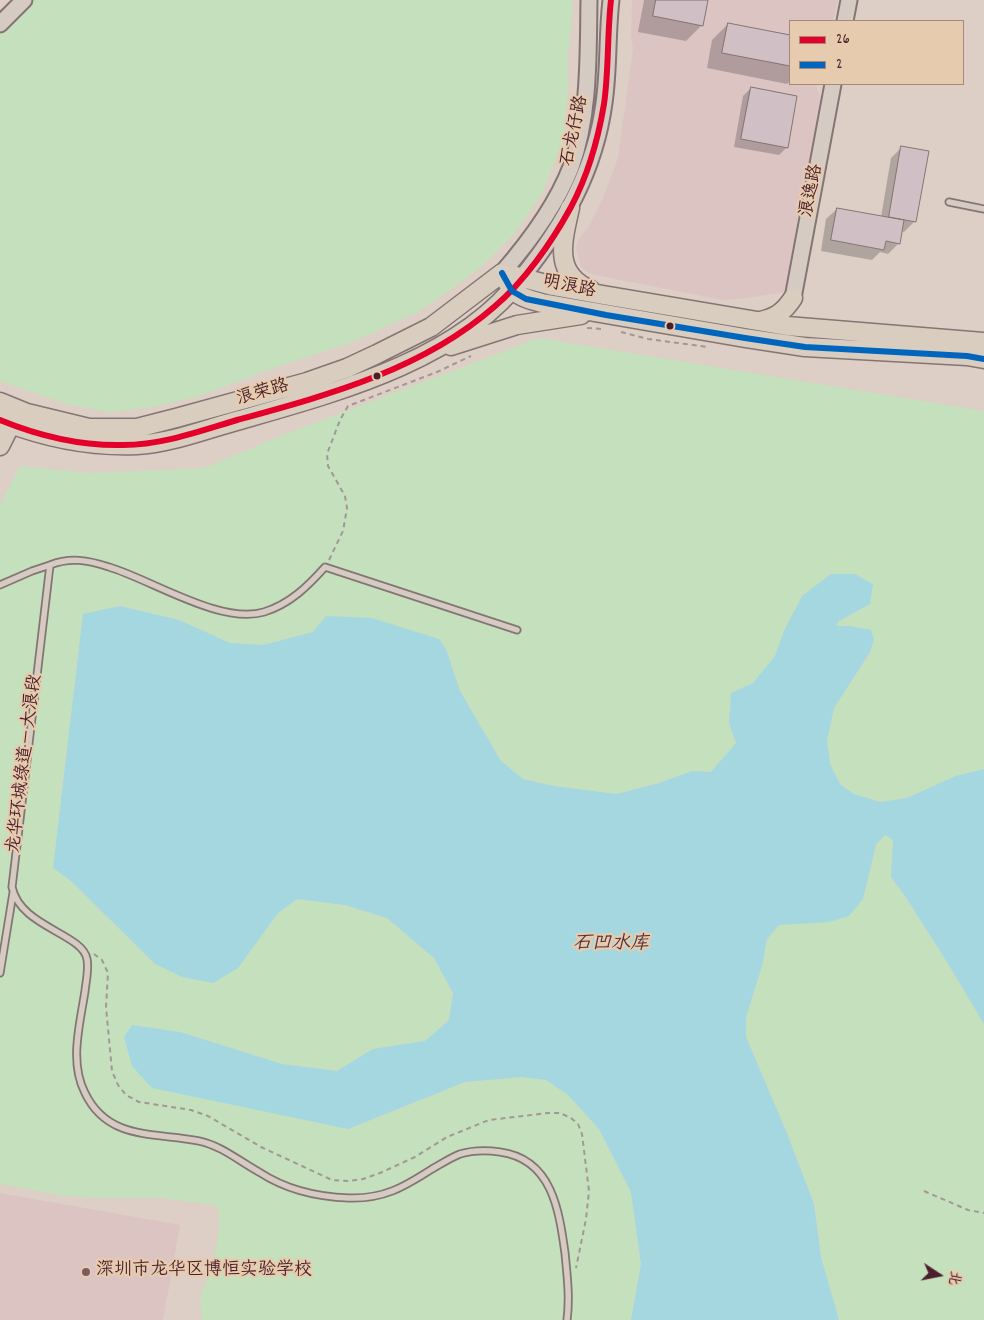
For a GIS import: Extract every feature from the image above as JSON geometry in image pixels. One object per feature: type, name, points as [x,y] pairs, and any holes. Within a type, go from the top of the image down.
[{"type":"main road","points":[[0,10],[10,0]]},
{"type":"main road","points":[[0,24],[24,0]]},
{"type":"main road","name":"石龙仔路","points":[[502,273],[542,220],[556,198],[571,168],[584,114],[589,0]]},
{"type":"main road","name":"石龙仔路","points":[[517,284],[543,251],[570,208],[584,179],[596,145],[604,103],[611,0]]},
{"type":"main road","points":[[845,20],[849,0]]},
{"type":"main road","name":"浪逸路","points":[[793,298],[833,85]]},
{"type":"main road","points":[[570,208],[563,246],[563,260],[573,280],[583,287],[603,295]]},
{"type":"main road","points":[[502,273],[517,284]]},
{"type":"main road","name":"浪荣路","points":[[5,413],[28,413],[75,426],[105,429],[137,428],[307,382],[347,368],[431,327],[502,273]]},
{"type":"main road","name":"浪荣路","points":[[5,413],[48,436],[85,443],[124,445],[152,443],[179,437],[301,402],[370,379],[422,356],[480,319],[517,284]]},
{"type":"main road","name":"明浪路","points":[[517,284],[553,286],[759,321],[820,329],[983,345]]},
{"type":"main road","name":"明浪路","points":[[517,284],[526,298],[542,303],[805,347],[967,356],[983,345]]},
{"type":"main road","points":[[759,321],[777,316],[793,298]]},
{"type":"main road","points":[[793,298],[794,305],[805,318],[820,329]]},
{"type":"main road","points":[[422,356],[517,325],[574,315],[606,315]]},
{"type":"main road","points":[[0,446],[5,413]]},
{"type":"lane","points":[[948,202],[984,209]]},
{"type":"lane","points":[[0,584],[32,570],[62,560],[79,560],[94,562],[128,572],[198,603],[236,614],[263,612],[277,607],[299,594],[325,567],[517,630]]},
{"type":"lane","name":"龙华环城绿道－大浪段","points":[[0,973],[13,893],[12,887],[50,565]]},
{"type":"lane","points":[[13,893],[24,909],[52,930],[70,939],[80,947],[88,960],[77,1047],[78,1070],[84,1092],[95,1110],[109,1123],[128,1131],[203,1142],[230,1154],[277,1183],[311,1193],[339,1198],[363,1199],[378,1197],[402,1188],[459,1155],[488,1151],[514,1154],[524,1159],[540,1172],[553,1194],[561,1222],[569,1297],[567,1320]]},
{"type":"path","points":[[325,567],[343,531],[348,508],[345,496],[328,466],[327,454],[340,420],[348,406],[437,372],[472,355]]},
{"type":"path","points":[[80,947],[92,952],[102,960],[108,973],[106,1006],[112,1071],[118,1085],[126,1095],[139,1102],[191,1110],[208,1116],[262,1147],[332,1180],[348,1181],[363,1179],[380,1173],[415,1157],[447,1137],[489,1120],[548,1113],[560,1114],[571,1118],[578,1124],[582,1134],[589,1191],[586,1219],[575,1270]]},
{"type":"path","points":[[924,1191],[968,1210],[984,1213]]},
{"type":"shaded area","points":[[632,0],[838,0],[833,20],[789,20],[789,85],[816,85],[821,98],[785,292],[723,300],[595,275],[581,267],[576,248],[579,239],[589,226],[603,198],[618,158],[633,49],[631,35]]},
{"type":"shaded area","name":"深圳市龙华区博恒实验学校","points":[[0,1193],[180,1225],[163,1320],[0,1320]]},
{"type":"green space","points":[[32,0],[573,0],[563,141],[542,193],[515,233],[482,266],[416,313],[348,344],[282,365],[197,397],[152,407],[108,412],[66,404],[0,381],[0,32]]},
{"type":"green space","points":[[539,338],[984,411],[984,769],[956,776],[907,798],[880,802],[854,794],[840,784],[830,764],[827,740],[834,708],[870,653],[850,626],[835,627],[839,621],[870,604],[783,633],[775,656],[753,684],[731,693],[729,723],[736,743],[711,772],[692,771],[659,783],[617,794],[553,786],[523,779],[501,761],[460,691],[446,649],[326,616],[313,632],[263,645],[230,643],[179,620],[120,606],[83,614],[53,868],[71,881],[155,964],[238,968],[278,913],[297,899],[345,905],[387,918],[434,958],[453,993],[449,1020],[425,1041],[373,1049],[337,1071],[282,1064],[180,1032],[309,1120],[348,1129],[465,1082],[521,1077],[546,1080],[568,1095],[599,1129],[631,1192],[641,1264],[631,1320],[202,1320],[200,1299],[217,1245],[219,1222],[218,1209],[215,1205],[160,1198],[64,1196],[0,1184],[0,505],[20,466],[88,473],[204,468],[288,433]]},
{"type":"green space","points":[[885,835],[893,840],[891,877],[947,962],[984,1024],[984,1320],[839,1320],[821,1257],[814,1204],[786,1131],[746,1037],[746,1017],[762,966],[767,939],[779,925],[863,899],[876,845]]},
{"type":"water","name":"石凹水库","points":[[831,574],[855,574],[873,584],[870,604],[839,621],[836,626],[850,626],[871,630],[874,640],[870,652],[834,708],[827,740],[830,764],[840,784],[854,794],[880,802],[907,798],[956,776],[984,769],[984,1024],[947,962],[891,877],[893,840],[885,835],[876,845],[863,899],[849,916],[829,922],[779,925],[767,939],[762,966],[746,1017],[746,1037],[786,1131],[814,1204],[821,1257],[839,1320],[631,1320],[641,1264],[631,1192],[599,1129],[568,1095],[546,1080],[521,1077],[465,1082],[348,1129],[152,1088],[132,1066],[124,1037],[132,1025],[180,1032],[282,1064],[337,1071],[373,1049],[425,1041],[449,1020],[453,993],[434,958],[387,918],[345,905],[297,899],[278,913],[238,968],[213,983],[182,977],[155,964],[71,881],[53,868],[83,614],[120,606],[179,620],[230,643],[263,645],[313,632],[326,616],[372,618],[439,639],[446,649],[460,691],[501,761],[523,779],[553,786],[617,794],[659,783],[692,771],[711,772],[736,743],[729,723],[731,693],[753,683],[775,656],[783,633],[802,596]]},
{"type":"building","points":[[656,0],[708,0],[703,26],[653,16]]},
{"type":"building","points":[[728,23],[789,35],[789,66],[722,53]]},
{"type":"building","points":[[751,87],[797,96],[788,148],[741,139]]},
{"type":"building","points":[[901,146],[929,151],[916,222],[889,217]]},
{"type":"building","points":[[837,208],[904,220],[900,244],[886,241],[884,250],[831,240]]},
{"type":"transit line","name":"26","points":[[0,420],[30,431],[76,442],[107,445],[152,443],[195,433],[305,401],[373,378],[436,348],[466,329],[494,307],[527,274],[555,234],[577,195],[592,157],[604,104],[611,0]]},
{"type":"transit line","name":"2","points":[[502,273],[512,291],[526,299],[606,315],[805,347],[967,356],[984,359]]},
{"type":"place","name":"深圳市龙华区博恒实验学校","points":[[86,1272]]}]
